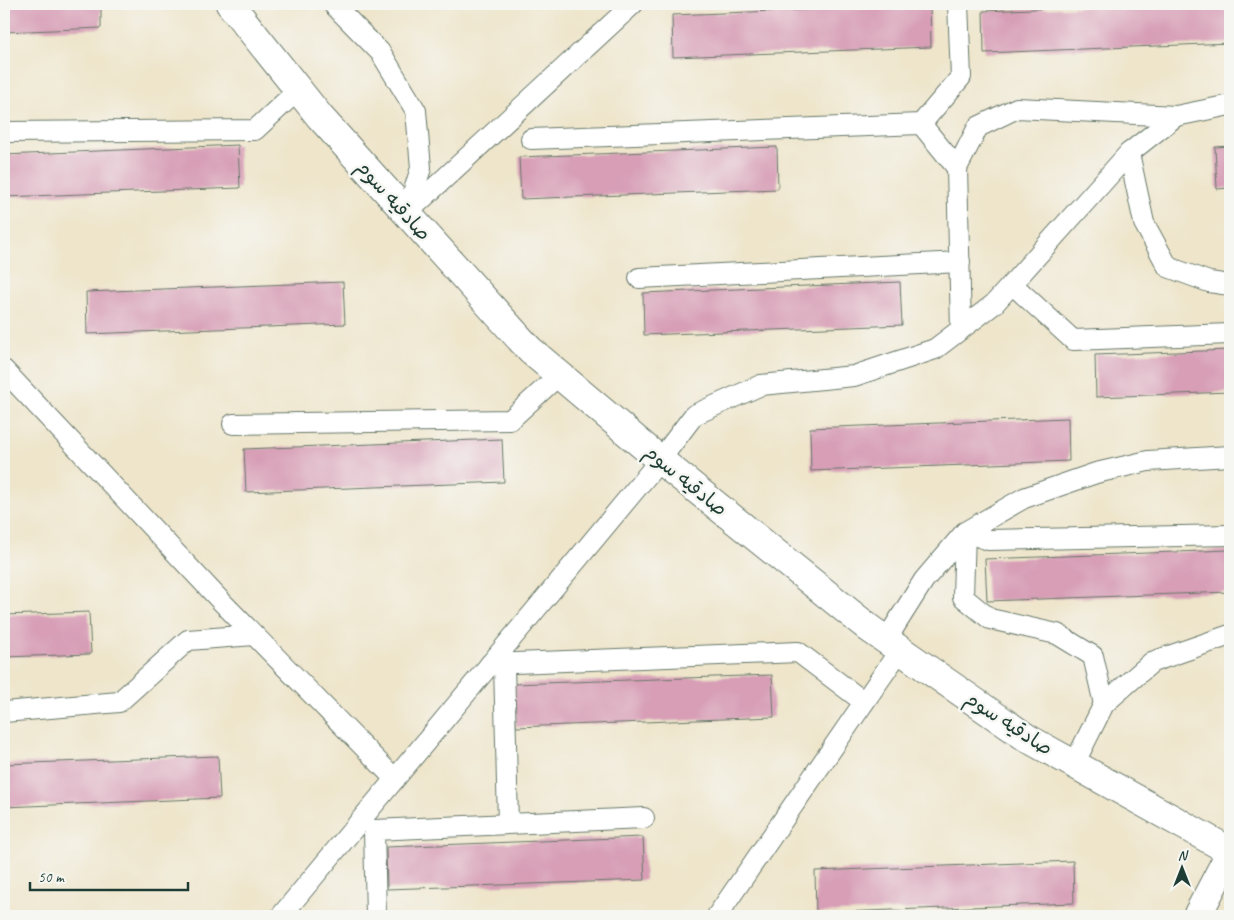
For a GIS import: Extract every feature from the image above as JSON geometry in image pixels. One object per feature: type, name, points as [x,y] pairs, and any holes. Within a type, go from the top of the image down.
[{"type":"street","name":"صادقیه سوم","points":[[230,4],[320,118],[530,350],[559,375],[660,460],[893,645],[1027,738],[1230,852]]},
{"type":"street","points":[[333,4],[380,53],[416,111],[421,168],[406,214]]},
{"type":"street","points":[[406,214],[633,4]]},
{"type":"street","points":[[531,139],[921,124],[961,77],[958,4]]},
{"type":"street","points":[[4,132],[255,130],[298,90]]},
{"type":"street","points":[[961,330],[957,168],[978,126],[1018,108],[1176,116],[1230,105]]},
{"type":"street","points":[[281,916],[395,779],[497,664],[694,415],[761,385],[854,376],[935,349],[994,304],[1128,153],[1176,116]]},
{"type":"street","points":[[921,124],[957,168]]},
{"type":"street","points":[[1128,153],[1144,223],[1168,267],[1210,282],[1230,285]]},
{"type":"street","points":[[639,278],[960,262]]},
{"type":"street","points":[[1012,284],[1073,340],[1230,334]]},
{"type":"street","points":[[4,370],[254,635],[395,779]]},
{"type":"street","points":[[233,424],[510,420],[559,375]]},
{"type":"street","points":[[717,916],[864,702],[924,580],[966,532],[1024,498],[1096,472],[1148,461],[1230,456]]},
{"type":"street","points":[[966,532],[989,540],[1230,535]]},
{"type":"street","points":[[966,532],[963,598],[990,619],[1057,634],[1093,656],[1104,704]]},
{"type":"street","points":[[1074,764],[1104,704],[1152,662],[1230,634]]},
{"type":"street","points":[[4,712],[118,702],[188,640],[254,635]]},
{"type":"street","points":[[497,664],[798,652],[864,702]]},
{"type":"street","points":[[497,664],[508,823]]},
{"type":"street","points":[[376,916],[374,830],[644,818]]},
{"type":"street","points":[[1197,916],[1230,852]]},
{"type":"building","points":[[4,4],[101,4],[101,28],[4,32]]},
{"type":"building","points":[[1158,4],[1230,4],[1230,43],[984,53],[983,11]]},
{"type":"building","points":[[930,5],[931,47],[673,57],[672,15]]},
{"type":"building","points":[[238,145],[240,188],[4,197],[4,155]]},
{"type":"building","points":[[1230,146],[1230,188],[1217,189],[1215,147]]},
{"type":"building","points":[[777,147],[778,189],[521,199],[519,157]]},
{"type":"building","points":[[343,282],[345,324],[87,334],[86,292]]},
{"type":"building","points":[[900,282],[902,325],[644,335],[643,293]]},
{"type":"building","points":[[1230,350],[1230,392],[1096,397],[1095,355]]},
{"type":"building","points":[[1068,418],[1069,461],[811,471],[810,428]]},
{"type":"building","points":[[502,439],[504,482],[246,492],[244,449]]},
{"type":"building","points":[[1230,550],[1230,592],[987,601],[985,559]]},
{"type":"building","points":[[89,612],[91,654],[4,657],[4,615]]},
{"type":"building","points":[[772,675],[774,717],[516,727],[514,684]]},
{"type":"building","points":[[218,756],[220,798],[4,807],[4,764]]},
{"type":"building","points":[[643,837],[645,880],[387,889],[386,847]]},
{"type":"building","points":[[1073,861],[1074,903],[816,913],[815,871]]}]
